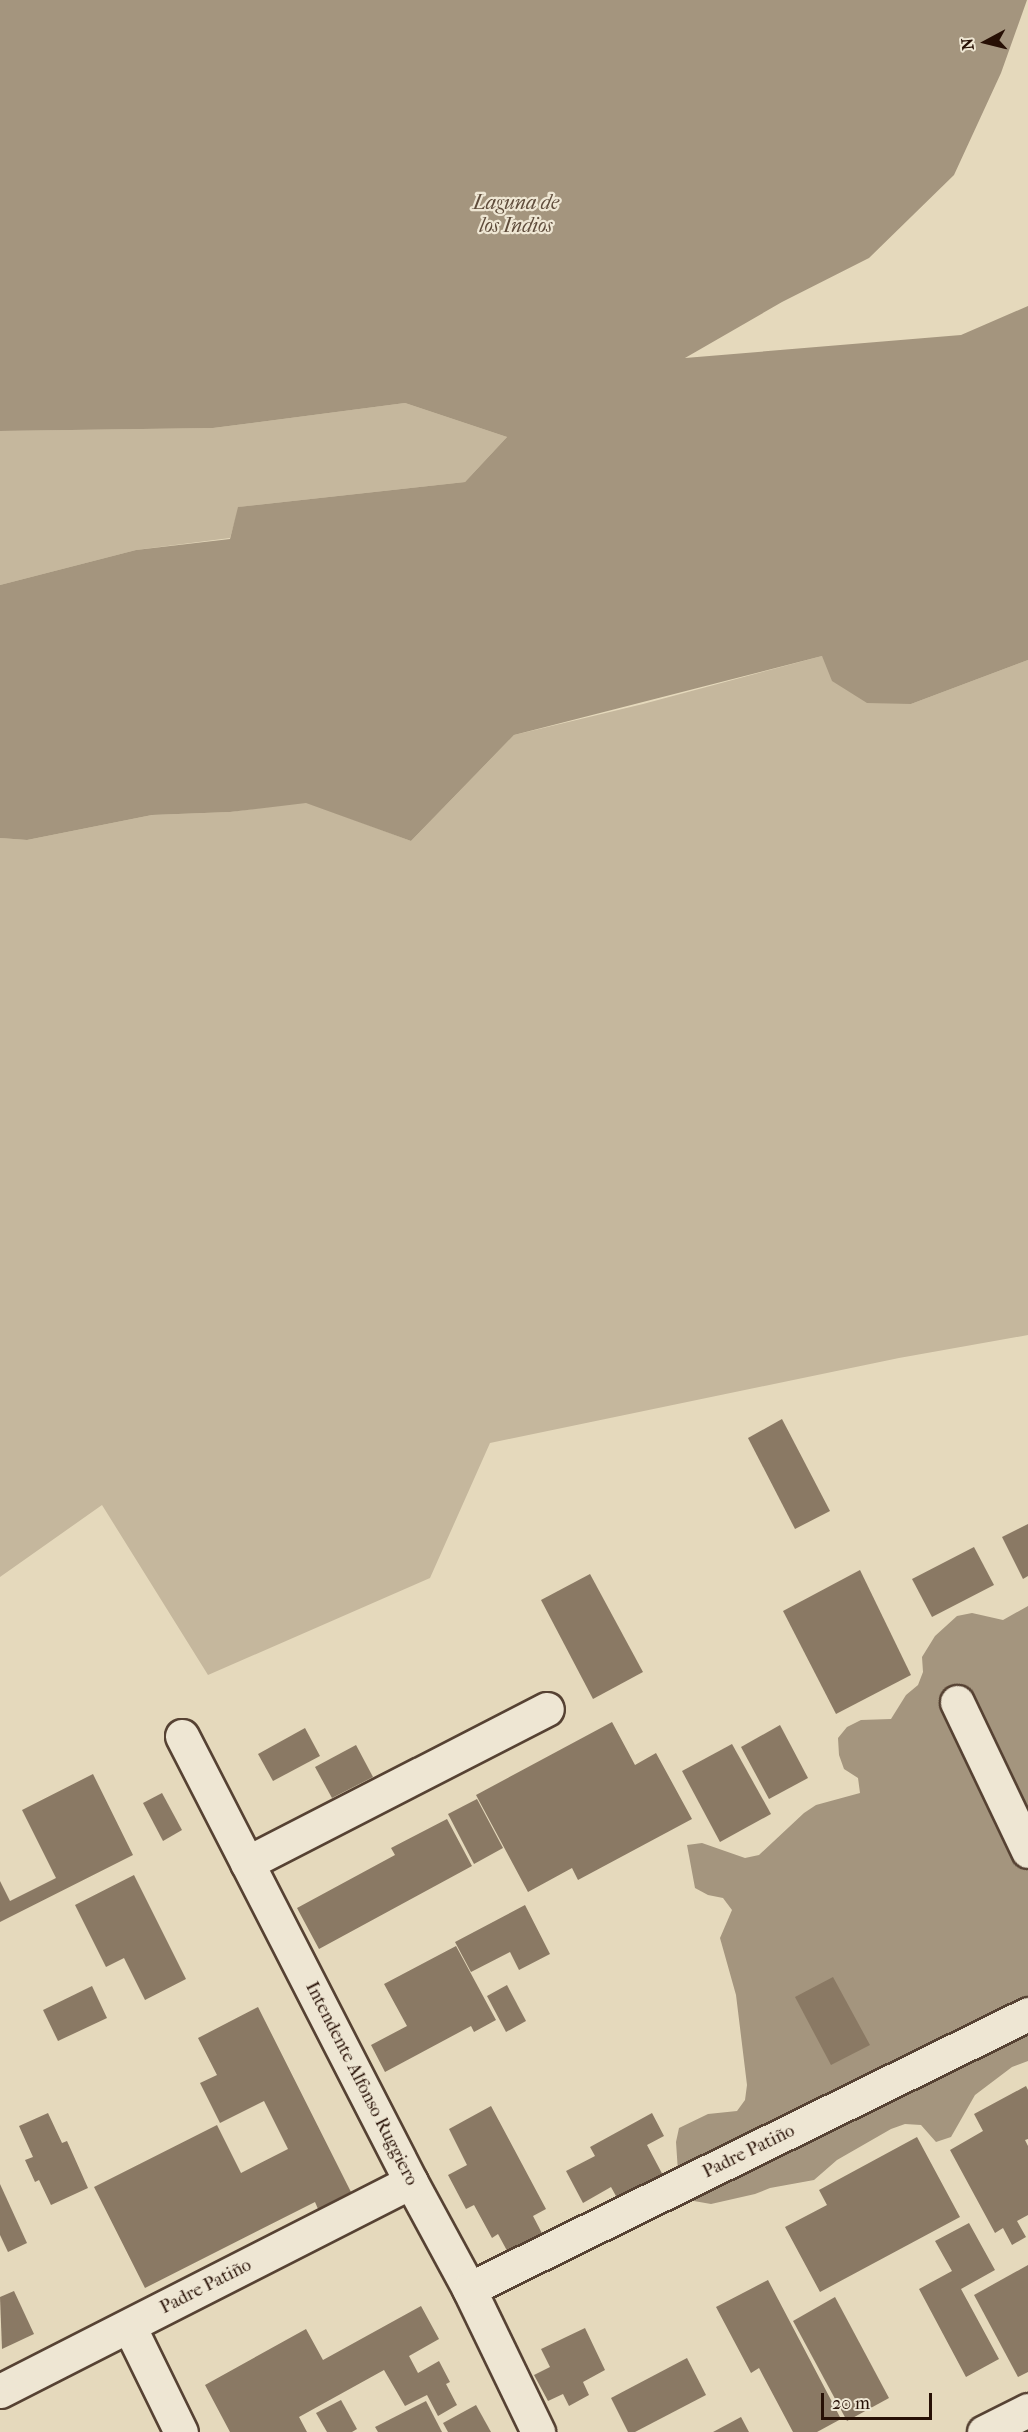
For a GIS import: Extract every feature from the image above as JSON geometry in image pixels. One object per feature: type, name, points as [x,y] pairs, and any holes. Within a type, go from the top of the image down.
[{"type":"street","points":[[957,1702],[1028,1851]]},
{"type":"street","points":[[248,1863],[547,1708]]},
{"type":"street","name":"Intendente Alfonso Ruggiero","points":[[182,1736],[411,2182],[469,2289],[538,2432]]},
{"type":"street","name":"Padre Patiño","points":[[469,2289],[1028,2014]]},
{"type":"street","name":"Padre Patiño","points":[[0,2391],[411,2182]]},
{"type":"street","points":[[129,2326],[181,2432]]},
{"type":"street","points":[[984,2432],[1028,2410]]},
{"type":"shaded area","points":[[405,403],[507,437],[465,482],[239,507],[230,538],[136,550],[0,585],[0,431],[213,428]]},
{"type":"shaded area","points":[[822,656],[911,704],[1028,660],[1028,1335],[899,1358],[490,1443],[430,1578],[208,1675],[102,1505],[0,1577],[0,838],[27,840],[152,815],[230,812],[306,802],[411,841],[514,735],[643,704]]},
{"type":"water","name":"Laguna de los Indios","points":[[0,0],[1027,0],[1001,73],[954,175],[869,258],[782,302],[685,358],[961,335],[1028,306],[1028,660],[911,704],[867,703],[832,681],[822,656],[514,735],[411,841],[306,803],[230,812],[152,815],[27,840],[0,838],[0,585],[136,550],[230,539],[238,507],[465,482],[507,437],[405,403],[213,428],[0,431]]},
{"type":"water","points":[[1028,1606],[1028,2061],[1012,2067],[975,2095],[951,2137],[936,2142],[921,2125],[905,2124],[891,2129],[837,2160],[814,2180],[770,2188],[755,2194],[711,2204],[688,2200],[679,2187],[676,2142],[679,2128],[708,2114],[737,2111],[745,2100],[747,2085],[736,1995],[720,1938],[732,1910],[723,1898],[708,1895],[695,1888],[687,1845],[702,1843],[745,1858],[759,1855],[804,1813],[816,1805],[860,1793],[858,1778],[844,1769],[839,1755],[838,1738],[847,1727],[861,1720],[891,1719],[906,1695],[918,1685],[923,1672],[922,1657],[935,1636],[957,1616],[972,1613],[1003,1620]]},
{"type":"building","points":[[782,1419],[830,1511],[795,1529],[748,1438]]},
{"type":"building","points":[[1028,1524],[1028,1576],[1023,1579],[1002,1537]]},
{"type":"building","points":[[974,1547],[994,1585],[932,1617],[912,1579]]},
{"type":"building","points":[[860,1570],[911,1675],[836,1714],[783,1611]]},
{"type":"building","points":[[590,1574],[643,1672],[593,1699],[541,1600]]},
{"type":"building","points":[[612,1722],[635,1765],[656,1753],[692,1819],[578,1880],[572,1868],[528,1892],[476,1795]]},
{"type":"building","points":[[780,1725],[808,1778],[769,1799],[741,1747]]},
{"type":"building","points":[[305,1728],[320,1756],[273,1781],[258,1754]]},
{"type":"building","points":[[732,1744],[771,1814],[720,1842],[682,1771]]},
{"type":"building","points":[[356,1745],[373,1777],[332,1798],[315,1767]]},
{"type":"building","points":[[93,1774],[133,1855],[0,1922],[0,1881],[10,1901],[56,1878],[22,1810]]},
{"type":"building","points":[[162,1793],[182,1830],[163,1841],[143,1803]]},
{"type":"building","points":[[477,1799],[503,1848],[474,1864],[448,1814]]},
{"type":"building","points":[[447,1819],[472,1866],[319,1949],[297,1908],[395,1855],[391,1848]]},
{"type":"building","points":[[134,1875],[186,1979],[145,2000],[124,1958],[106,1967],[75,1905]]},
{"type":"building","points":[[525,1905],[550,1954],[519,1970],[510,1952],[471,1972],[455,1942]]},
{"type":"building","points":[[456,1946],[496,2020],[474,2032],[471,2026],[385,2072],[371,2045],[407,2026],[384,1984]]},
{"type":"building","points":[[833,1977],[870,2045],[831,2065],[795,1997]]},
{"type":"building","points":[[507,1985],[526,2021],[506,2032],[487,1996]]},
{"type":"building","points":[[92,1986],[107,2018],[58,2041],[43,2010]]},
{"type":"building","points":[[258,2007],[351,2192],[318,2209],[315,2202],[145,2288],[94,2187],[217,2125],[241,2173],[288,2149],[264,2101],[220,2123],[200,2083],[217,2075],[198,2038]]},
{"type":"building","points":[[1026,2086],[1028,2090],[1028,2139],[1025,2140],[1028,2146],[1028,2215],[1017,2221],[1026,2237],[1012,2245],[1003,2228],[995,2233],[950,2150],[983,2131],[974,2114]]},
{"type":"building","points":[[491,2106],[546,2209],[533,2216],[546,2241],[512,2260],[498,2234],[492,2238],[474,2205],[466,2209],[448,2175],[467,2165],[449,2129]]},
{"type":"building","points":[[48,2113],[62,2143],[67,2141],[88,2188],[51,2205],[39,2180],[35,2182],[25,2160],[33,2157],[19,2126]]},
{"type":"building","points":[[652,2113],[664,2136],[647,2145],[666,2181],[621,2205],[611,2187],[583,2203],[566,2171],[595,2156],[590,2147]]},
{"type":"building","points":[[917,2137],[960,2217],[820,2292],[785,2227],[827,2205],[819,2190]]},
{"type":"building","points":[[0,2184],[27,2243],[8,2252],[0,2235]]},
{"type":"building","points":[[969,2223],[995,2270],[961,2289],[999,2359],[966,2377],[919,2289],[952,2271],[935,2241]]},
{"type":"building","points":[[1028,2265],[1028,2372],[1018,2377],[974,2295]]},
{"type":"building","points":[[768,2280],[841,2419],[817,2432],[793,2432],[759,2368],[751,2373],[716,2307]]},
{"type":"building","points":[[14,2291],[34,2334],[2,2349],[0,2297]]},
{"type":"building","points":[[835,2297],[889,2398],[847,2421],[793,2321]]},
{"type":"building","points":[[421,2306],[439,2339],[409,2356],[418,2373],[439,2361],[450,2382],[446,2384],[457,2405],[438,2416],[427,2395],[405,2406],[384,2370],[299,2417],[307,2432],[230,2432],[205,2385],[306,2329],[323,2360]]},
{"type":"building","points":[[585,2328],[605,2370],[583,2382],[589,2395],[569,2406],[563,2394],[548,2401],[534,2375],[550,2367],[541,2349]]},
{"type":"building","points":[[687,2358],[706,2395],[635,2432],[628,2432],[611,2398]]},
{"type":"building","points":[[341,2400],[357,2429],[352,2432],[327,2432],[316,2413]]},
{"type":"building","points":[[426,2401],[442,2432],[378,2432],[375,2427]]},
{"type":"building","points":[[476,2405],[491,2432],[448,2432],[443,2423]]},
{"type":"building","points":[[741,2417],[749,2432],[713,2432]]}]
